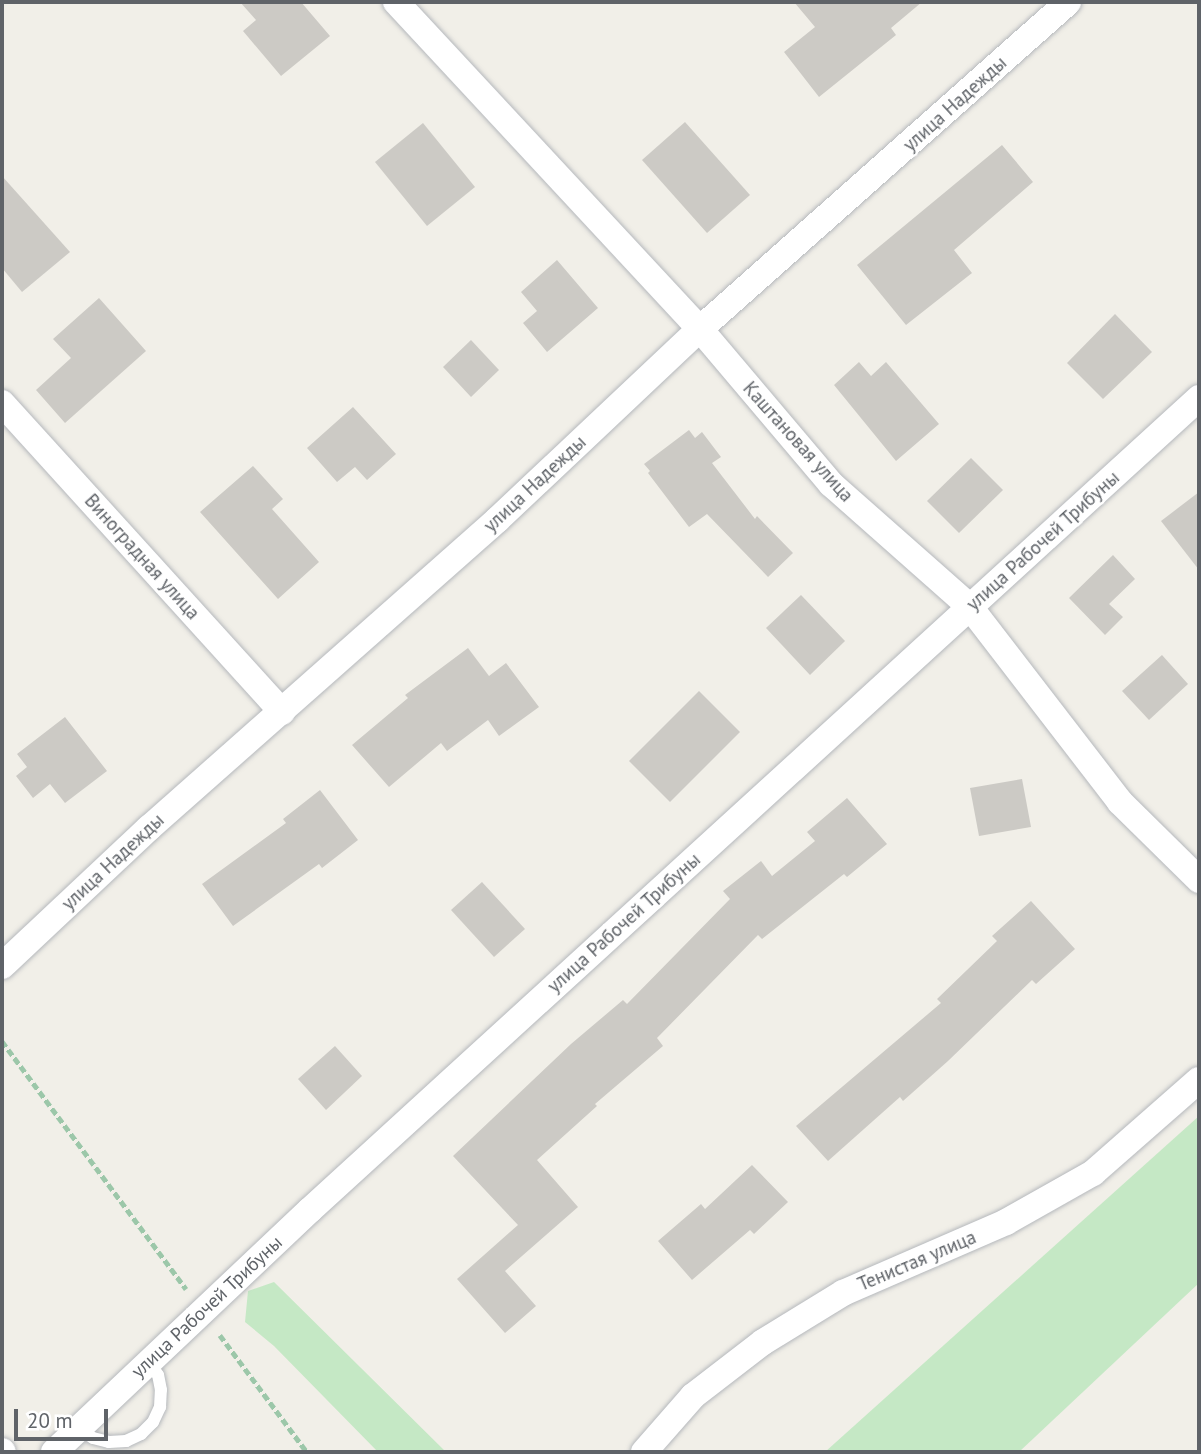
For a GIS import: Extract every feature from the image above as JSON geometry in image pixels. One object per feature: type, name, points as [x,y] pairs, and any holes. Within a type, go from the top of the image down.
[{"type":"street","name":"Каштановая улица","points":[[396,2],[700,329],[831,484],[970,607],[1120,802],[1199,880]]},
{"type":"street","name":"улица Надежды","points":[[2,966],[149,828],[497,520],[700,329],[1068,2]]},
{"type":"street","name":"улица Рабочей Трибуны","points":[[54,1452],[310,1210],[1199,398]]},
{"type":"street","name":"Виноградная улица","points":[[2,403],[282,712]]},
{"type":"street","name":"Тенистая улица","points":[[644,1452],[693,1396],[763,1342],[843,1293],[1006,1222],[1093,1173],[1199,1080]]},
{"type":"lane","points":[[79,1428],[93,1438],[109,1442],[126,1441],[141,1434],[153,1422],[160,1407],[158,1375],[149,1362]]},
{"type":"path","points":[[2,1041],[307,1452]]},
{"type":"green space","points":[[1199,1116],[1199,1283],[1019,1452],[825,1452]]},
{"type":"green space","points":[[274,1282],[446,1452],[378,1452],[274,1346],[245,1322],[248,1291]]},
{"type":"building","points":[[240,2],[301,2],[330,36],[281,76],[243,31],[256,20]]},
{"type":"building","points":[[794,2],[922,2],[891,28],[896,35],[819,97],[784,52],[815,27]]},
{"type":"building","points":[[685,122],[750,195],[707,233],[642,160]]},
{"type":"building","points":[[423,123],[475,187],[427,226],[375,162]]},
{"type":"building","points":[[1002,145],[1033,182],[954,250],[972,273],[906,325],[857,265]]},
{"type":"building","points":[[2,176],[70,252],[22,292],[2,268]]},
{"type":"building","points":[[557,260],[598,308],[547,352],[523,323],[537,311],[521,292]]},
{"type":"building","points":[[99,298],[146,351],[65,423],[36,390],[71,358],[53,339]]},
{"type":"building","points":[[1115,314],[1152,352],[1103,399],[1067,363]]},
{"type":"building","points":[[471,340],[499,370],[471,397],[443,367]]},
{"type":"building","points":[[859,362],[871,376],[886,362],[939,424],[896,461],[834,385]]},
{"type":"building","points":[[353,407],[396,454],[367,480],[355,467],[337,482],[307,448]]},
{"type":"building","points":[[689,430],[695,438],[702,432],[721,457],[712,463],[755,519],[757,516],[793,553],[768,577],[707,514],[689,527],[648,473],[650,471],[644,464]]},
{"type":"building","points":[[971,458],[1003,490],[959,533],[927,501]]},
{"type":"building","points":[[253,466],[283,499],[272,509],[319,562],[278,599],[200,512]]},
{"type":"building","points":[[1199,492],[1199,570],[1161,521]]},
{"type":"building","points":[[1113,555],[1135,579],[1109,604],[1123,617],[1105,635],[1069,598]]},
{"type":"building","points":[[801,595],[845,641],[810,675],[766,628]]},
{"type":"building","points":[[468,648],[489,676],[506,663],[539,707],[499,736],[488,720],[447,751],[441,743],[389,787],[352,745],[408,698],[405,695]]},
{"type":"building","points":[[1162,655],[1188,684],[1149,720],[1122,691]]},
{"type":"building","points":[[699,691],[740,732],[670,802],[629,761]]},
{"type":"building","points":[[65,717],[107,771],[65,803],[50,784],[33,798],[16,776],[27,767],[17,754]]},
{"type":"building","points":[[1022,779],[1031,827],[979,836],[970,788]]},
{"type":"building","points":[[320,790],[358,840],[322,868],[319,864],[233,926],[202,884],[286,823],[283,819]]},
{"type":"building","points":[[847,798],[887,844],[847,877],[844,874],[762,939],[758,935],[657,1038],[663,1046],[595,1104],[597,1106],[537,1160],[578,1207],[505,1271],[536,1306],[505,1333],[457,1279],[518,1225],[453,1156],[571,1044],[623,1000],[627,1004],[730,899],[723,891],[761,861],[772,876],[815,841],[807,832]]},
{"type":"building","points":[[482,882],[525,929],[494,957],[451,910]]},
{"type":"building","points":[[1031,901],[1075,949],[1036,984],[1032,980],[903,1101],[900,1097],[828,1161],[796,1126],[941,1003],[937,999],[997,941],[992,936]]},
{"type":"building","points":[[335,1046],[362,1076],[326,1110],[298,1079]]},
{"type":"building","points":[[752,1165],[788,1202],[754,1234],[750,1230],[692,1280],[658,1241],[701,1204],[705,1209]]}]
